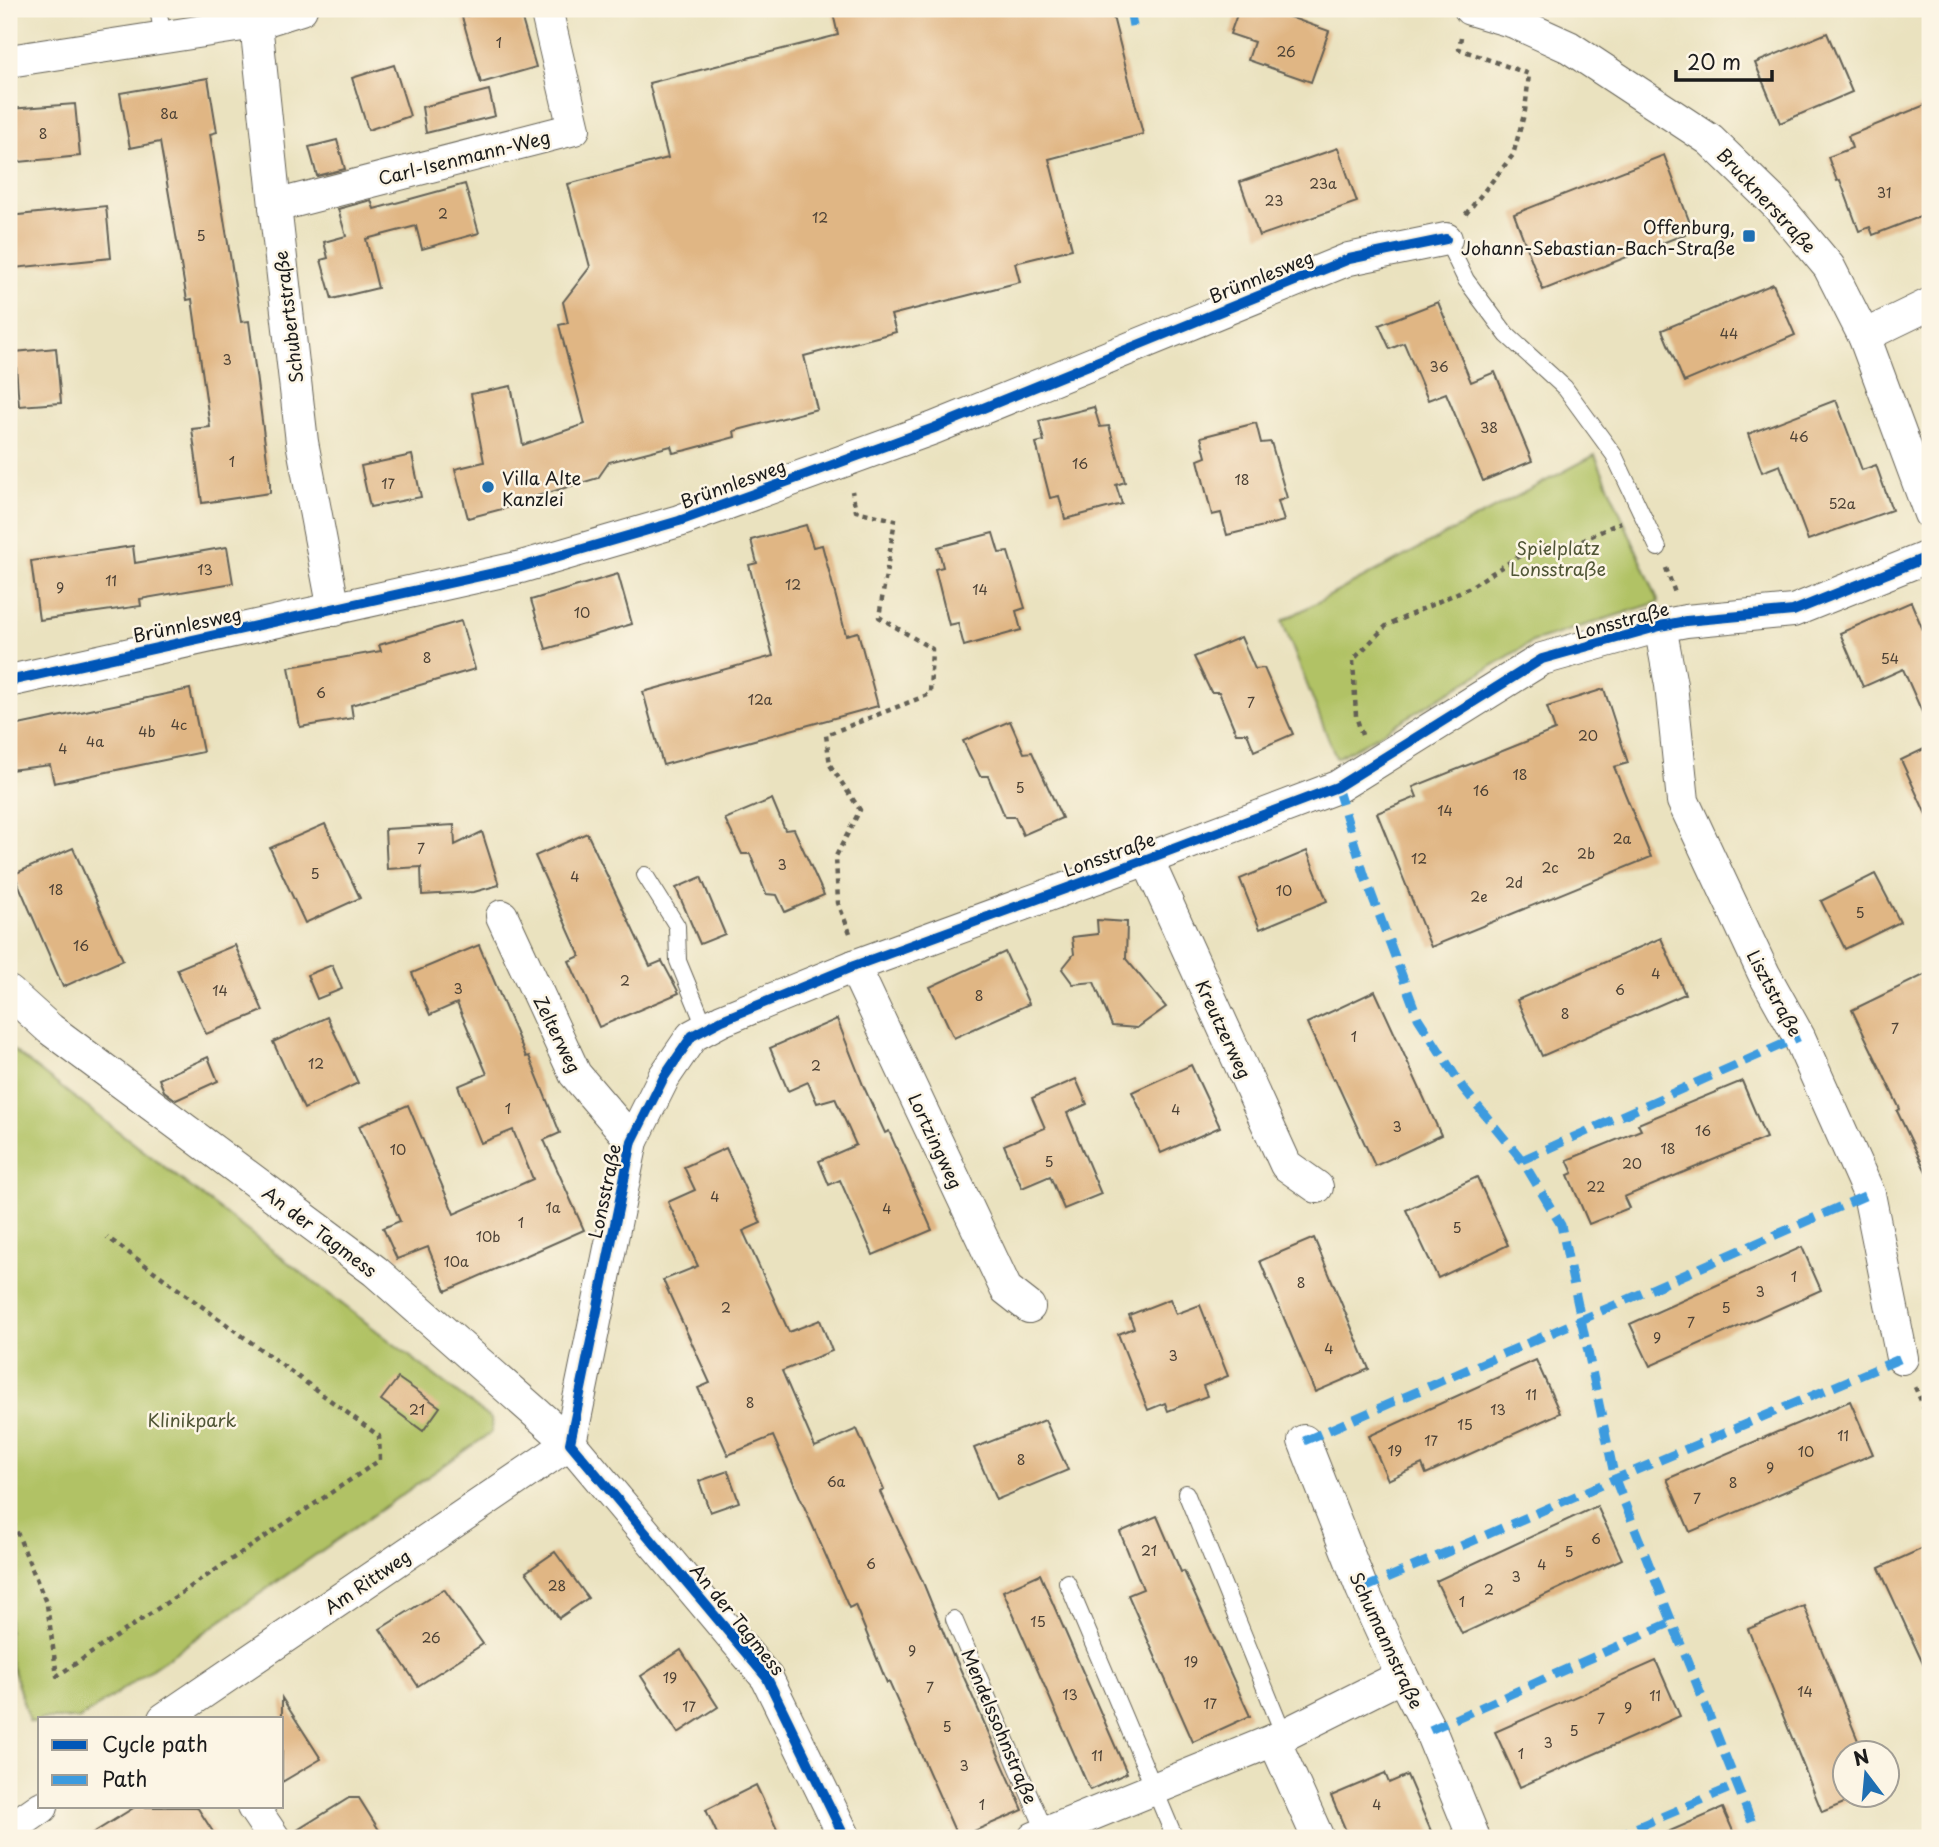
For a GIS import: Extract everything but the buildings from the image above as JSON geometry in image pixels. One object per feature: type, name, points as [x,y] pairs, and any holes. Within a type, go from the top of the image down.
[{"type":"street","points":[[9,61],[160,23],[256,23],[301,9]]},
{"type":"street","name":"Carl-Isenmann-Weg","points":[[275,206],[574,129],[546,9]]},
{"type":"street","name":"Brucknerstraße","points":[[1470,9],[1514,22],[1536,20],[1569,47],[1710,140],[1777,205],[1829,267],[1864,336],[1930,514]]},
{"type":"street","name":"Schubertstraße","points":[[256,23],[302,442],[334,610]]},
{"type":"street","name":"Brünnlesweg","points":[[9,681],[521,567],[679,521],[934,428],[1349,259],[1446,239]]},
{"type":"street","points":[[1864,336],[1930,304]]},
{"type":"street","name":"Lonsstraße","points":[[570,1443],[632,1141],[664,1077],[692,1036],[722,1020],[858,964],[1337,787],[1542,659],[1673,624],[1793,611],[1930,556]]},
{"type":"street","name":"Lisztstraße","points":[[1673,624],[1671,685],[1683,801],[1764,974],[1799,1038],[1869,1194],[1902,1358]]},
{"type":"street","name":"Kreutzerweg","points":[[1147,859],[1286,1165],[1317,1187]]},
{"type":"street","name":"Zelterweg","points":[[502,916],[575,1074],[632,1141]]},
{"type":"street","name":"Lortzingweg","points":[[858,964],[1006,1289],[1029,1307]]},
{"type":"street","name":"An der Tagmess","points":[[9,992],[50,1029],[374,1271],[570,1443],[767,1678],[845,1838]]},
{"type":"street","name":"Schumannstraße","points":[[1304,1441],[1362,1589],[1430,1730],[1474,1838]]},
{"type":"street","name":"Am Rittweg","points":[[185,1713],[570,1443]]},
{"type":"street","name":"Mendelssohnstraße","points":[[1043,1837],[1279,1737],[1402,1676]]},
{"type":"street","points":[[1279,1737],[1318,1838]]},
{"type":"street","points":[[9,1830],[41,1808]]},
{"type":"street","points":[[254,1808],[274,1838]]},
{"type":"lane","points":[[1446,239],[1466,280],[1507,335],[1565,388],[1614,455],[1658,548]]},
{"type":"lane","points":[[645,875],[677,926],[678,961],[706,1029]]},
{"type":"lane","points":[[1186,1493],[1279,1737]]},
{"type":"lane","points":[[1067,1582],[1175,1838]]},
{"type":"lane","name":"Mendelssohnstraße","points":[[954,1619],[1043,1837]]},
{"type":"path","points":[[1446,239],[1513,155],[1525,111],[1529,74],[1459,50]]},
{"type":"path","points":[[846,460],[856,512],[895,520],[879,617],[932,649],[930,694],[826,735],[830,765],[860,810],[836,856],[838,903],[858,964]]},
{"type":"path","points":[[1374,764],[1356,716],[1353,660],[1386,626],[1470,587],[1532,548],[1575,544],[1641,512]]},
{"type":"path","points":[[1658,548],[1673,624]]},
{"type":"path","points":[[9,1513],[47,1605],[57,1676],[380,1460],[379,1436],[107,1237]]},
{"type":"path","points":[[1902,1358],[1930,1421]]},
{"type":"green space","name":"Spielplatz Lonsstraße","points":[[1595,455],[1659,602],[1532,642],[1336,758],[1282,621]]},
{"type":"green space","name":"Klinikpark","points":[[9,1047],[491,1419],[492,1432],[83,1717],[38,1717],[38,1723],[29,1721],[9,1656]]},
{"type":"marked path","points":[[1130,9],[1133,26]]},
{"type":"marked path","points":[[1337,787],[1365,877],[1418,1018],[1463,1088],[1522,1160],[1561,1225],[1615,1479],[1758,1838]]},
{"type":"marked path","points":[[1522,1160],[1799,1037]]},
{"type":"marked path","points":[[1304,1441],[1869,1194]]},
{"type":"marked path","points":[[1362,1589],[1902,1358]]},
{"type":"marked path","points":[[1430,1730],[1672,1622]]},
{"type":"marked path","points":[[1612,1838],[1737,1785]]},
{"type":"cycle path","points":[[9,681],[521,567],[679,521],[934,428],[1349,259],[1446,239]]},
{"type":"cycle path","points":[[845,1838],[767,1678],[570,1443],[632,1141],[664,1077],[692,1036],[722,1020],[854,966],[1337,787],[1542,659],[1686,621],[1793,611],[1930,556]]},
{"type":"place","name":"Offenburg, Johann-Sebastian-Bach-Straße","points":[[1749,236]]},
{"type":"place","name":"Villa Alte Kanzlei","points":[[488,487]]}]
